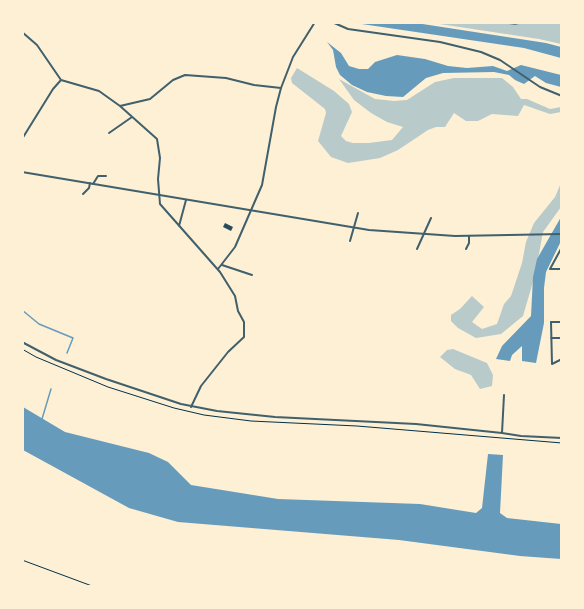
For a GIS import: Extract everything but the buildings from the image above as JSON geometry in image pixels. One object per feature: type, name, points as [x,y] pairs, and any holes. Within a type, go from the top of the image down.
[{"type":"street","points":[[218,269],[235,247],[262,186],[276,107],[282,88],[293,57],[315,22]]},
{"type":"street","points":[[333,22],[348,29],[440,42],[481,52],[500,60],[540,87],[561,96]]},
{"type":"street","points":[[499,22],[515,24],[525,22]]},
{"type":"street","points":[[22,32],[37,45],[61,80],[99,91],[120,106],[157,139],[160,158],[158,179],[160,204],[218,269],[236,296],[238,311],[244,322],[242,340],[228,352],[201,386],[192,407]]},
{"type":"street","points":[[120,106],[150,99],[173,80],[185,75],[226,78],[254,86],[282,88]]},
{"type":"street","points":[[22,139],[61,80]]},
{"type":"street","points":[[109,133],[132,117]]},
{"type":"street","points":[[22,172],[354,228],[424,235],[561,234]]},
{"type":"street","points":[[83,195],[98,176],[106,176]]},
{"type":"street","points":[[179,227],[186,200]]},
{"type":"street","points":[[350,241],[358,213]]},
{"type":"street","points":[[417,249],[431,218]]},
{"type":"street","points":[[483,236],[485,230]]},
{"type":"street","points":[[466,249],[469,236]]},
{"type":"street","points":[[561,247],[550,269],[561,269]]},
{"type":"street","points":[[556,256],[561,258]]},
{"type":"street","points":[[222,265],[252,275]]},
{"type":"street","points":[[561,322],[551,322],[552,364],[561,359]]},
{"type":"street","points":[[551,338],[561,338]]},
{"type":"street","points":[[22,342],[82,371],[192,407],[251,415],[416,424],[521,436],[561,438]]},
{"type":"street","points":[[502,433],[504,395]]},
{"type":"path","points":[[22,560],[92,586]]},
{"type":"shaded area","points":[[433,23],[561,23],[561,44],[539,39]]},
{"type":"shaded area","points":[[297,68],[334,91],[349,104],[352,112],[341,136],[353,143],[392,140],[403,127],[387,122],[371,113],[354,100],[339,79],[375,99],[394,101],[407,100],[435,82],[454,78],[502,78],[513,87],[521,99],[527,99],[550,109],[561,107],[561,112],[550,114],[524,105],[518,116],[492,114],[478,121],[466,121],[454,113],[445,127],[428,130],[398,150],[380,158],[348,163],[331,157],[318,141],[326,113],[325,109],[292,83],[291,78]]},
{"type":"shaded area","points":[[561,183],[561,207],[543,232],[535,275],[523,316],[501,334],[476,338],[458,328],[451,321],[451,315],[472,296],[484,307],[472,322],[482,329],[497,324],[504,304],[511,296],[526,242],[534,223],[555,197]]},
{"type":"shaded area","points":[[453,349],[487,363],[493,375],[492,386],[480,389],[471,375],[455,369],[440,357],[447,350]]},
{"type":"water","points":[[355,23],[416,23],[546,43],[561,47],[561,58],[524,48]]},
{"type":"water","points":[[327,42],[341,53],[349,66],[359,69],[368,69],[375,62],[397,55],[467,68],[493,66],[507,71],[521,65],[561,75],[561,87],[546,83],[535,76],[524,84],[509,75],[494,72],[443,73],[426,78],[403,97],[386,96],[367,92],[352,85],[340,75],[333,50]]},
{"type":"water","points":[[561,217],[561,241],[546,272],[544,323],[536,363],[522,361],[522,346],[512,355],[510,361],[496,359],[502,346],[531,316],[533,277],[537,259]]},
{"type":"water","points":[[23,407],[65,432],[149,453],[168,462],[191,485],[278,499],[420,504],[476,513],[482,508],[488,454],[503,455],[500,513],[507,518],[561,524],[561,559],[399,540],[178,522],[129,508],[23,450]]},
{"type":"waterway","points":[[22,310],[39,324],[73,338],[67,353]]},
{"type":"waterway","points":[[42,419],[51,389]]}]
